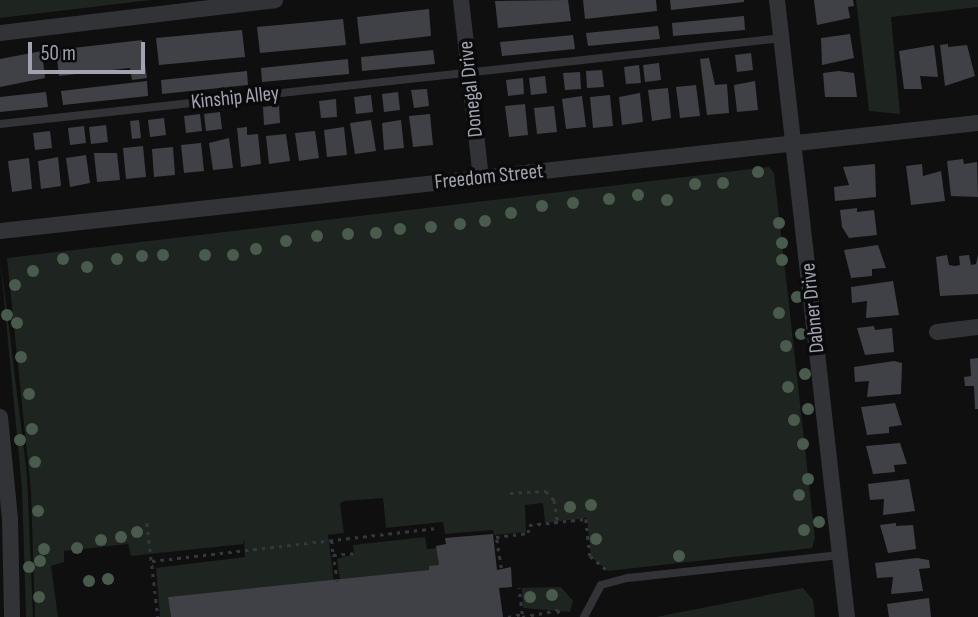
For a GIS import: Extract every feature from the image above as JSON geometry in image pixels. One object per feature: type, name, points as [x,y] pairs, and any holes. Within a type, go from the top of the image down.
[{"type":"street","points":[[0,33],[275,0]]},
{"type":"street","name":"Donegal Drive","points":[[461,0],[481,178]]},
{"type":"street","name":"Dabner Drive","points":[[777,0],[847,617]]},
{"type":"street","name":"Freedom Street","points":[[0,231],[978,123]]},
{"type":"street","points":[[937,332],[978,327]]},
{"type":"street","points":[[0,417],[10,519],[12,617]]},
{"type":"lane","name":"Kinship Alley","points":[[0,124],[783,38]]},
{"type":"lane","points":[[584,617],[601,585],[628,578],[840,555]]},
{"type":"path","points":[[510,492],[546,491],[554,500],[558,522]]},
{"type":"path","points":[[500,568],[496,537],[528,533],[529,525],[586,519],[590,556],[602,569],[611,571]]},
{"type":"path","points":[[148,523],[158,617]]},
{"type":"path","points":[[152,561],[439,528]]},
{"type":"path","points":[[332,540],[337,582]]},
{"type":"path","points":[[333,555],[354,553]]},
{"type":"path","points":[[519,588],[522,616]]},
{"type":"path","points":[[508,617],[558,610],[561,617]]},
{"type":"shaded area","points":[[0,0],[151,0],[0,18]]},
{"type":"shaded area","points":[[856,0],[978,0],[978,7],[891,17],[900,114],[869,111]]},
{"type":"shaded area","points":[[769,167],[774,173],[787,287],[815,538],[812,548],[608,571],[591,557],[587,518],[545,523],[543,503],[525,505],[526,532],[494,535],[493,530],[445,534],[443,522],[386,528],[383,498],[344,501],[340,504],[344,533],[328,535],[334,582],[168,597],[171,617],[160,617],[156,568],[245,557],[244,539],[243,544],[131,556],[128,544],[64,551],[64,562],[51,566],[58,617],[35,617],[31,492],[7,258]]},
{"type":"shaded area","points":[[0,256],[27,474],[33,617],[26,617],[22,489]]},
{"type":"shaded area","points":[[425,537],[427,549],[437,548],[439,565],[429,570],[340,581],[337,559],[354,554],[353,545]]},
{"type":"shaded area","points":[[561,587],[573,601],[570,612],[523,608],[522,588]]},
{"type":"shaded area","points":[[803,588],[813,600],[815,617],[656,617]]},
{"type":"building","points":[[568,0],[571,21],[498,28],[495,1]]},
{"type":"building","points":[[583,0],[656,0],[657,11],[585,19]]},
{"type":"building","points":[[670,0],[744,0],[744,2],[671,10]]},
{"type":"building","points":[[814,0],[853,0],[854,6],[848,7],[850,18],[817,25]]},
{"type":"building","points":[[429,9],[431,36],[360,44],[357,17]]},
{"type":"building","points":[[744,16],[745,30],[673,36],[672,23]]},
{"type":"building","points":[[343,19],[346,45],[260,53],[257,27]]},
{"type":"building","points":[[658,26],[660,39],[588,46],[586,33]]},
{"type":"building","points":[[242,30],[245,57],[159,65],[156,38]]},
{"type":"building","points":[[850,34],[854,58],[822,65],[821,38]]},
{"type":"building","points":[[573,35],[575,49],[502,56],[500,42]]},
{"type":"building","points":[[142,40],[147,78],[132,80],[130,68],[59,76],[56,50]]},
{"type":"building","points":[[948,44],[948,47],[967,45],[975,76],[945,86],[940,45]]},
{"type":"building","points":[[934,45],[938,77],[920,76],[922,89],[904,89],[899,51]]},
{"type":"building","points":[[433,50],[435,64],[362,71],[361,57]]},
{"type":"building","points":[[42,51],[45,78],[0,87],[0,59]]},
{"type":"building","points":[[751,53],[753,70],[737,72],[735,55]]},
{"type":"building","points":[[709,58],[715,85],[727,84],[729,113],[707,115],[700,59]]},
{"type":"building","points":[[348,59],[349,74],[262,82],[261,68]]},
{"type":"building","points":[[659,63],[661,80],[645,82],[643,65]]},
{"type":"building","points":[[639,65],[641,83],[626,84],[624,67]]},
{"type":"building","points":[[602,70],[604,87],[587,88],[586,71]]},
{"type":"building","points":[[247,71],[248,85],[162,94],[161,80]]},
{"type":"building","points":[[580,72],[581,89],[565,90],[563,73]]},
{"type":"building","points":[[823,73],[854,73],[857,97],[825,97]]},
{"type":"building","points":[[545,76],[547,93],[531,95],[529,78]]},
{"type":"building","points":[[523,78],[524,94],[508,96],[506,80]]},
{"type":"building","points":[[147,81],[148,96],[63,105],[61,91]]},
{"type":"building","points":[[755,81],[758,110],[737,112],[734,85]]},
{"type":"building","points":[[696,85],[700,116],[680,118],[676,87]]},
{"type":"building","points":[[668,88],[671,118],[652,121],[648,90]]},
{"type":"building","points":[[427,89],[429,106],[414,108],[411,90]]},
{"type":"building","points":[[46,92],[48,107],[0,112],[0,97]]},
{"type":"building","points":[[398,92],[400,110],[384,112],[382,94]]},
{"type":"building","points":[[640,93],[643,122],[622,125],[619,97]]},
{"type":"building","points":[[371,95],[373,112],[356,114],[354,97]]},
{"type":"building","points":[[610,95],[613,126],[593,128],[590,97]]},
{"type":"building","points":[[582,96],[586,127],[566,129],[562,99]]},
{"type":"building","points":[[336,99],[337,117],[321,118],[319,101]]},
{"type":"building","points":[[525,104],[528,135],[509,137],[505,106]]},
{"type":"building","points":[[279,105],[280,123],[264,125],[263,107]]},
{"type":"building","points":[[554,106],[557,132],[537,134],[534,108]]},
{"type":"building","points":[[220,112],[222,129],[206,131],[204,114]]},
{"type":"building","points":[[200,114],[202,131],[186,133],[184,116]]},
{"type":"building","points":[[430,114],[433,145],[413,147],[409,116]]},
{"type":"building","points":[[164,118],[166,135],[150,137],[148,120]]},
{"type":"building","points":[[139,120],[141,138],[132,139],[130,121]]},
{"type":"building","points":[[371,120],[376,151],[355,154],[350,123]]},
{"type":"building","points":[[401,120],[404,148],[384,150],[382,123]]},
{"type":"building","points":[[106,125],[108,142],[91,144],[89,127]]},
{"type":"building","points":[[84,126],[86,143],[70,145],[68,128]]},
{"type":"building","points":[[247,127],[247,135],[258,134],[261,164],[241,167],[237,128]]},
{"type":"building","points":[[344,127],[347,155],[327,157],[324,130]]},
{"type":"building","points":[[50,131],[52,148],[35,150],[33,133]]},
{"type":"building","points":[[315,131],[319,158],[299,161],[295,133]]},
{"type":"building","points":[[286,134],[290,161],[269,164],[266,136]]},
{"type":"building","points":[[229,138],[233,168],[213,170],[209,143]]},
{"type":"building","points":[[201,143],[204,171],[184,173],[181,145]]},
{"type":"building","points":[[143,146],[146,177],[126,179],[123,148]]},
{"type":"building","points":[[173,147],[175,175],[154,177],[152,149]]},
{"type":"building","points":[[94,153],[117,153],[120,180],[97,182]]},
{"type":"building","points":[[86,155],[90,183],[70,187],[66,158]]},
{"type":"building","points":[[58,157],[61,186],[41,189],[38,161]]},
{"type":"building","points":[[29,158],[32,189],[12,192],[8,161]]},
{"type":"building","points":[[963,159],[964,164],[977,162],[978,197],[951,196],[947,161]]},
{"type":"building","points":[[875,164],[876,197],[835,201],[834,187],[849,185],[843,167]]},
{"type":"building","points":[[922,164],[923,176],[941,171],[945,201],[911,205],[906,166]]},
{"type":"building","points":[[857,208],[857,212],[874,210],[877,235],[849,238],[842,227],[840,210]]},
{"type":"building","points":[[878,245],[886,268],[872,269],[872,276],[851,278],[844,250]]},
{"type":"building","points":[[947,255],[949,265],[955,266],[960,265],[959,256],[969,255],[971,265],[976,264],[978,255],[978,294],[940,296],[936,257]]},
{"type":"building","points":[[893,281],[899,315],[866,318],[867,301],[852,303],[851,287]]},
{"type":"building","points":[[874,326],[875,330],[892,328],[894,352],[865,355],[857,328]]},
{"type":"building","points":[[978,358],[978,409],[975,409],[974,386],[965,386],[964,377],[971,376],[970,359]]},
{"type":"building","points":[[894,361],[902,363],[901,394],[867,397],[869,381],[855,382],[854,367]]},
{"type":"building","points":[[895,403],[902,425],[889,427],[889,433],[867,435],[861,407]]},
{"type":"building","points":[[900,443],[907,464],[894,465],[895,472],[873,474],[866,446]]},
{"type":"building","points":[[909,479],[915,511],[883,515],[884,499],[870,500],[868,484]]},
{"type":"building","points":[[896,523],[896,526],[913,525],[916,549],[888,553],[880,525]]},
{"type":"building","points":[[493,534],[497,570],[511,567],[512,587],[499,588],[503,617],[171,617],[168,597],[429,570],[429,566],[439,565],[436,546],[446,544],[445,538]]},
{"type":"building","points":[[917,558],[929,560],[930,568],[919,569],[923,591],[891,594],[893,577],[877,578],[875,563]]},
{"type":"building","points":[[929,598],[931,617],[889,617],[887,604]]}]
